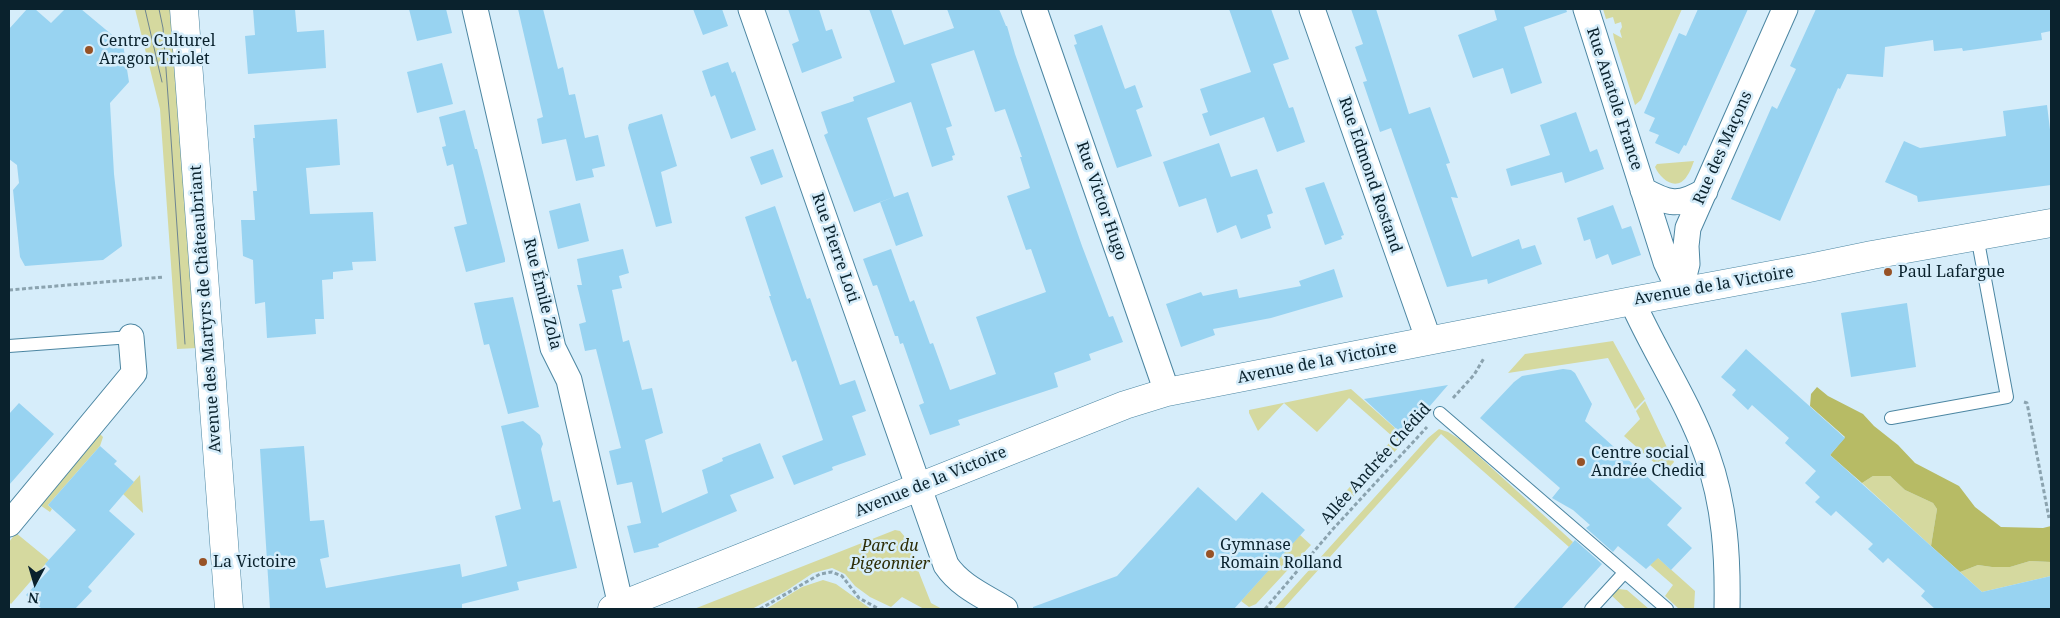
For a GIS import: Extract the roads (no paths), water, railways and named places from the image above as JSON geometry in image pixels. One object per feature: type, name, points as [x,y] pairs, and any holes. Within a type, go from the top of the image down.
[{"type":"street","name":"Avenue des Martyrs de Châteaubriant","points":[[184,9],[229,609]]},
{"type":"street","name":"Rue Émile Zola","points":[[475,9],[553,348],[569,380],[617,608]]},
{"type":"street","name":"Rue Pierre Loti","points":[[752,9],[946,565],[953,576],[1005,609]]},
{"type":"street","name":"Rue Victor Hugo","points":[[1034,9],[1167,392]]},
{"type":"street","name":"Rue Edmond Rostand","points":[[1312,9],[1429,341]]},
{"type":"street","name":"Rue Anatole France","points":[[1586,9],[1668,267],[1680,292]]},
{"type":"street","name":"Rue des Maçons","points":[[1680,292],[1687,264],[1688,228],[1785,9]]},
{"type":"street","name":"Rue Anatole France","points":[[1643,190],[1662,201],[1670,203],[1686,200],[1705,190]]},
{"type":"street","name":"Avenue de la Victoire","points":[[617,608],[1125,405],[1167,392],[1632,301],[1977,236],[2051,224]]},
{"type":"street","points":[[1632,301],[1646,334],[1692,418],[1708,455],[1719,494],[1725,528],[1728,568],[1727,609]]},
{"type":"street","points":[[9,524],[134,373],[131,337]]},
{"type":"lane","points":[[1891,418],[2007,397],[1977,236]]},
{"type":"lane","points":[[9,346],[131,337]]},
{"type":"lane","points":[[1440,413],[1667,609]]},
{"type":"lane","points":[[1591,609],[1624,573]]},
{"type":"tram line","points":[[145,9],[162,82]]},
{"type":"tram line","points":[[159,9],[163,28],[185,344]]},
{"type":"place","name":"Centre Culturel Aragon Triolet","points":[[89,50]]},
{"type":"place","name":"Paul Lafargue","points":[[1888,272]]},
{"type":"place","name":"Centre social Andrée Chedid","points":[[1581,462]]},
{"type":"place","name":"Gymnase Romain Rolland","points":[[1210,554]]},
{"type":"place","name":"La Victoire","points":[[203,562]]},
{"type":"park label","name":"Parc du Pigeonnier","points":[[890,555]]}]
